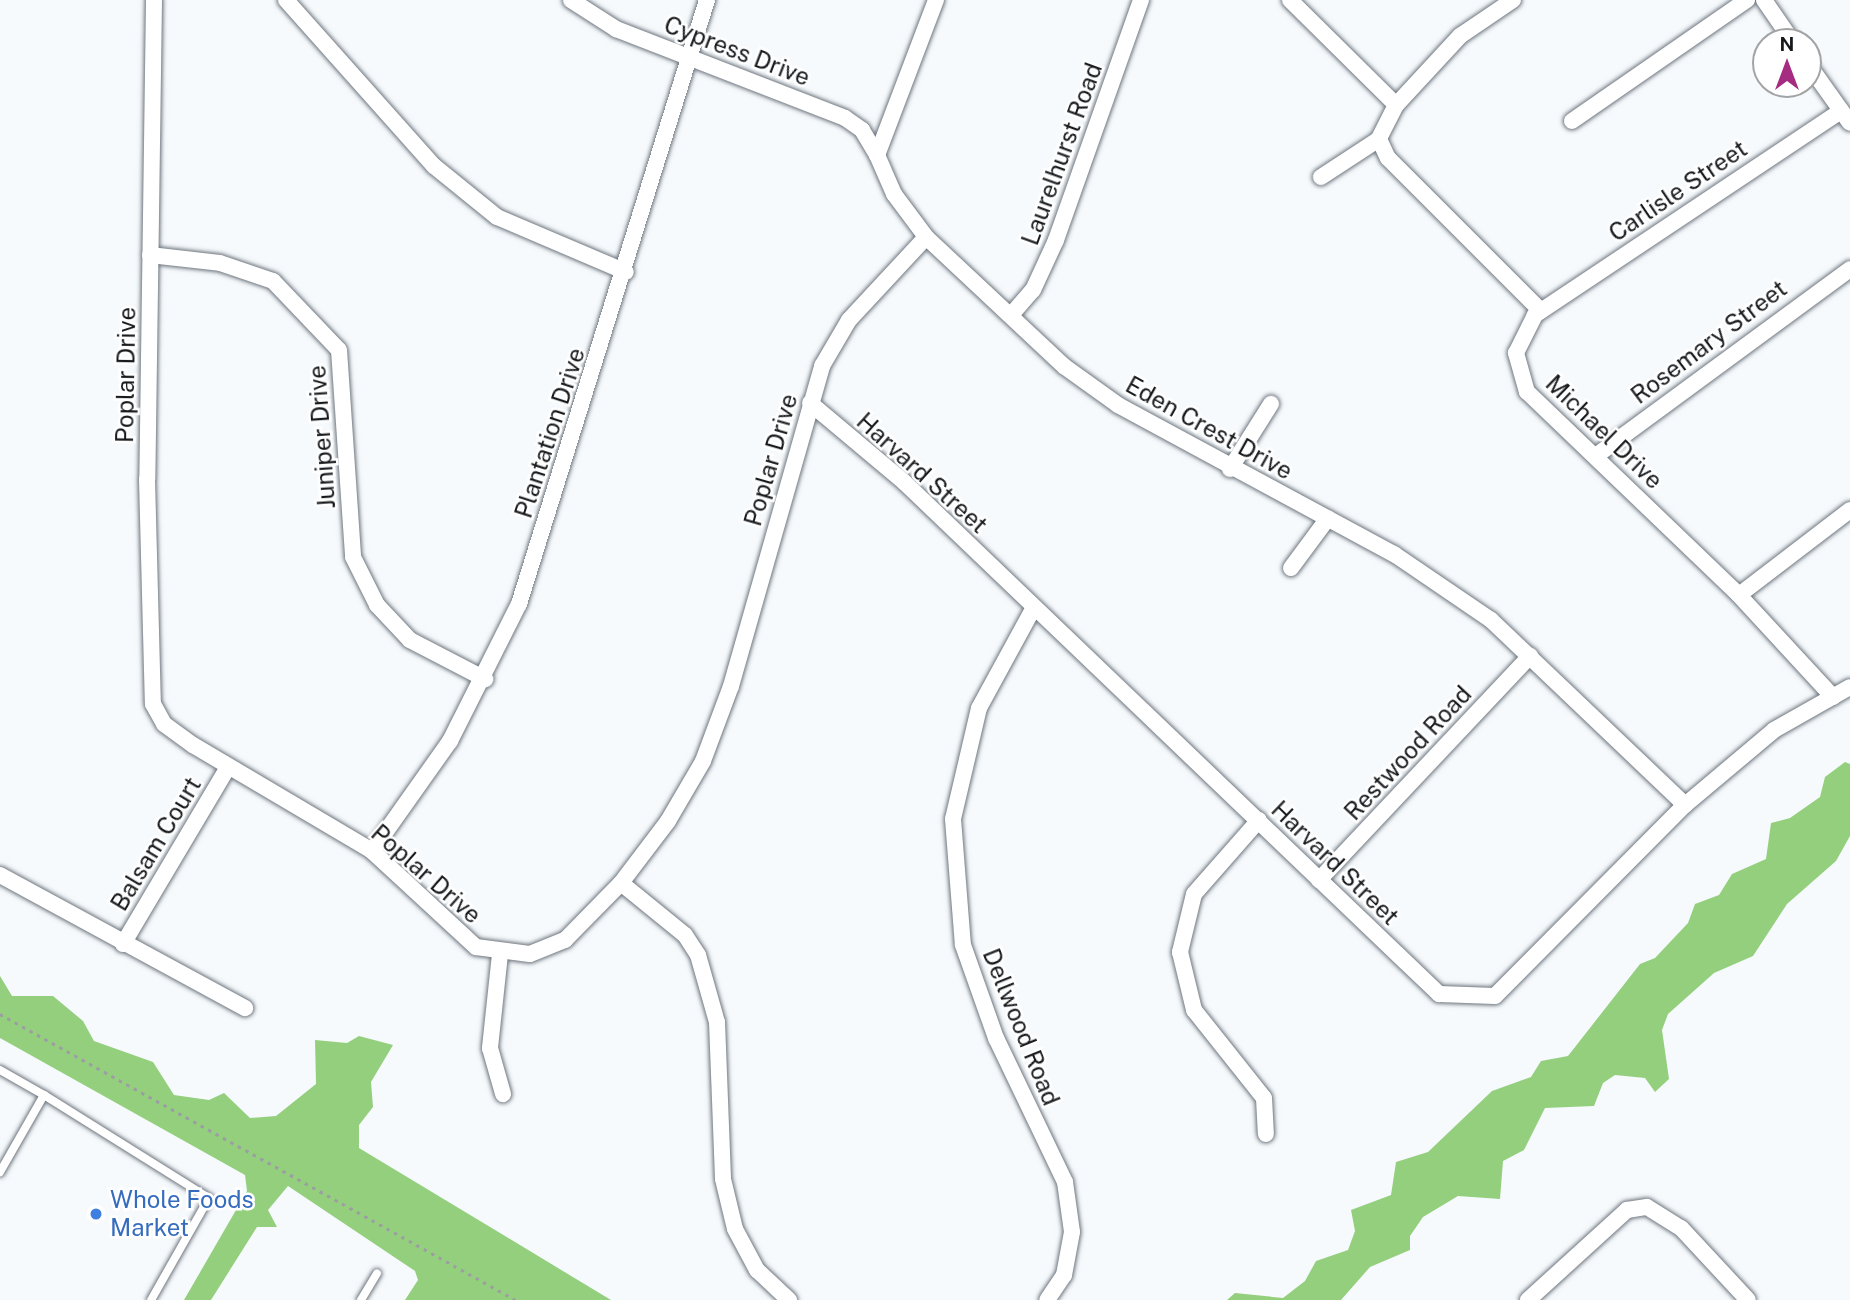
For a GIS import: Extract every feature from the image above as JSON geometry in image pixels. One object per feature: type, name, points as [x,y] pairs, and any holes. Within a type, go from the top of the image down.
[{"type":"street","name":"Poplar Drive","points":[[155,0],[150,255],[150,686],[164,724],[228,767],[372,851],[449,928],[500,954],[530,954],[565,940],[621,883],[668,821],[707,748],[731,686],[810,403],[849,320],[926,237]]},
{"type":"street","points":[[286,0],[434,166],[496,217],[626,272]]},
{"type":"street","name":"Cypress Drive","points":[[571,0],[616,29],[845,118],[862,130],[877,155]]},
{"type":"street","name":"Plantation Drive","points":[[372,851],[450,741],[485,678],[519,604],[626,272],[707,0]]},
{"type":"street","points":[[877,155],[936,0]]},
{"type":"street","name":"Laurelhurst Road","points":[[1011,315],[1033,290],[1056,240],[1141,0]]},
{"type":"street","points":[[1290,0],[1396,105]]},
{"type":"street","points":[[1321,177],[1379,139],[1396,105],[1460,36],[1513,0]]},
{"type":"street","points":[[1572,121],[1746,0]]},
{"type":"street","points":[[1764,0],[1783,28]]},
{"type":"street","points":[[1822,84],[1846,117]]},
{"type":"street","name":"Carlisle Street","points":[[1541,311],[1846,117]]},
{"type":"street","points":[[1379,139],[1388,158],[1541,311]]},
{"type":"street","name":"Eden Crest Drive","points":[[877,155],[894,194],[926,237],[1065,367],[1118,405],[1437,580],[1530,656],[1685,805]]},
{"type":"street","name":"Juniper Drive","points":[[150,255],[220,262],[273,281],[338,350],[353,557],[377,605],[410,640],[485,678]]},
{"type":"street","name":"Rosemary Street","points":[[1597,455],[1850,269]]},
{"type":"street","name":"Michael Drive","points":[[1541,311],[1520,334],[1518,372],[1527,392],[1597,455],[1739,595],[1833,697]]},
{"type":"street","name":"Harvard Street","points":[[810,403],[904,482],[1033,609],[1259,820],[1439,994],[1479,1000],[1511,982],[1685,805],[1774,730],[1850,687]]},
{"type":"street","points":[[1230,468],[1271,404]]},
{"type":"street","points":[[1739,595],[1850,510]]},
{"type":"street","points":[[1291,568],[1328,518]]},
{"type":"street","name":"Dellwood Road","points":[[1033,609],[979,708],[953,819],[963,945],[996,1038],[1065,1182],[1072,1232],[1064,1275],[1047,1300]]},
{"type":"street","name":"Restwood Road","points":[[1319,880],[1530,656]]},
{"type":"street","name":"Balsam Court","points":[[123,944],[228,767]]},
{"type":"street","points":[[1259,820],[1194,894],[1180,953],[1194,1010],[1264,1098],[1266,1134]]},
{"type":"street","name":"Balsam Court","points":[[0,875],[245,1008]]},
{"type":"street","points":[[621,883],[685,934],[698,955],[717,1022],[723,1179],[734,1229],[757,1270],[789,1300]]},
{"type":"street","points":[[500,954],[490,1048],[503,1094]]},
{"type":"street","points":[[1528,1300],[1627,1210],[1647,1207],[1681,1228],[1748,1300]]},
{"type":"lane","points":[[0,1070],[209,1198],[151,1300]]},
{"type":"lane","points":[[0,1172],[44,1095]]},
{"type":"lane","points":[[361,1300],[377,1273]]},
{"type":"path","points":[[0,1014],[516,1300]]},
{"type":"green space","points":[[1845,762],[1850,764],[1850,836],[1836,861],[1787,904],[1753,956],[1714,973],[1668,1014],[1662,1030],[1669,1079],[1655,1092],[1645,1078],[1615,1075],[1603,1083],[1594,1106],[1545,1108],[1524,1150],[1503,1161],[1500,1199],[1458,1196],[1423,1217],[1410,1236],[1410,1250],[1370,1267],[1341,1300],[1227,1300],[1235,1293],[1283,1298],[1305,1281],[1316,1261],[1348,1250],[1355,1231],[1351,1210],[1391,1195],[1396,1162],[1428,1152],[1492,1091],[1531,1077],[1541,1061],[1568,1056],[1640,964],[1655,958],[1688,923],[1695,904],[1719,895],[1732,874],[1766,859],[1771,823],[1790,818],[1820,797],[1825,777]]},
{"type":"green space","points":[[0,976],[12,996],[53,996],[83,1021],[94,1041],[153,1062],[174,1095],[209,1100],[224,1093],[250,1118],[276,1116],[316,1084],[315,1040],[347,1043],[359,1036],[393,1045],[371,1082],[373,1107],[359,1125],[359,1148],[611,1300],[405,1300],[418,1280],[415,1271],[288,1186],[268,1210],[277,1227],[257,1227],[211,1300],[184,1300],[247,1191],[245,1175],[0,1038]]},
{"type":"place","name":"Whole Foods Market","points":[[96,1214]]}]
